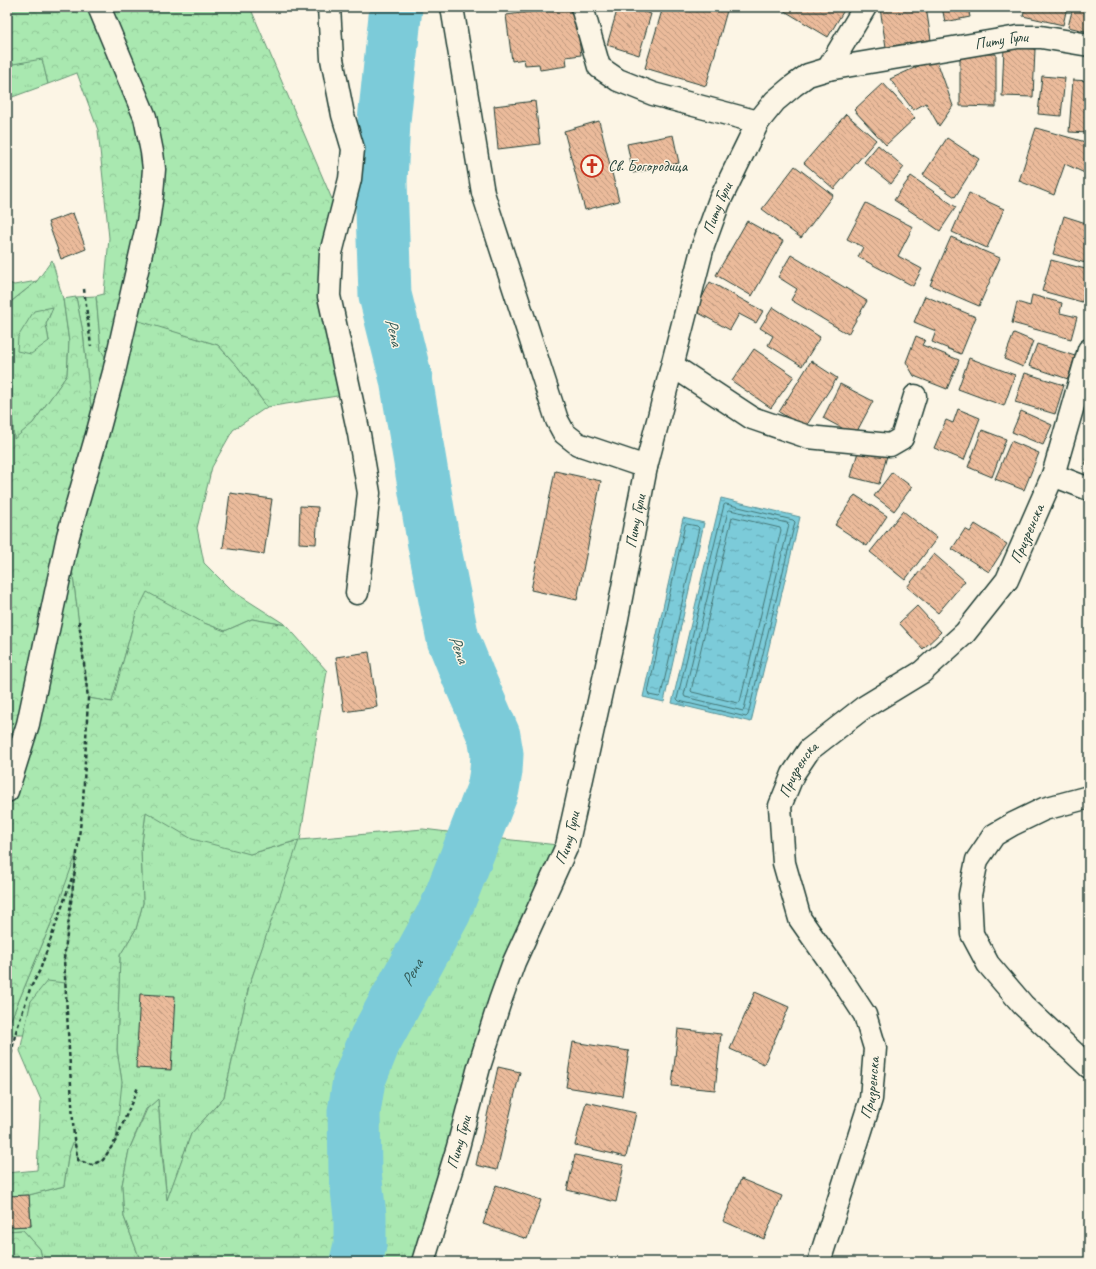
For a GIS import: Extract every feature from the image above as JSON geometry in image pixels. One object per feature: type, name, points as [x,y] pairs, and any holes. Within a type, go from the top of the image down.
[{"type":"street","points":[[7,791],[28,724],[68,536],[114,372],[148,222],[152,194],[154,169],[145,117],[99,7]]},
{"type":"street","points":[[328,7],[332,59],[343,115],[354,149],[350,179],[331,253],[329,296],[359,434],[369,493],[357,592]]},
{"type":"street","points":[[452,7],[483,193],[557,420],[564,433],[578,444],[646,467]]},
{"type":"street","points":[[582,7],[599,67],[618,80],[654,94],[758,122]]},
{"type":"street","points":[[828,69],[865,7]]},
{"type":"street","name":"Питу Гули","points":[[423,1262],[458,1147],[479,1067],[500,1001],[514,962],[567,846],[614,629],[646,467],[703,246],[719,202],[758,122],[775,101],[793,86],[808,75],[828,69],[1018,36],[1041,37],[1089,45]]},
{"type":"street","name":"Призренска","points":[[819,1262],[871,1099],[875,1048],[866,1015],[836,969],[800,919],[784,863],[780,806],[793,774],[810,750],[863,708],[922,672],[965,633],[1007,580],[1053,475],[1086,378],[1089,350]]},
{"type":"street","points":[[673,366],[752,418],[808,437],[890,445],[902,438],[915,396]]},
{"type":"street","points":[[1053,475],[1089,489]]},
{"type":"street","points":[[1089,797],[1044,808],[994,835],[977,860],[970,895],[972,934],[988,964],[1023,1005],[1089,1067]]},
{"type":"path","points":[[79,621],[88,698],[82,804],[64,959],[74,1139],[78,1160],[91,1165],[103,1160],[116,1140],[138,1087]]},
{"type":"path","points":[[7,1109],[12,1083],[10,1061],[15,1035],[30,989],[40,970],[75,869]]},
{"type":"green space","points":[[7,7],[250,7],[340,218],[331,253],[350,394],[267,407],[238,367],[218,345],[126,317],[114,372],[101,350],[96,296],[104,294],[109,238],[98,130],[77,73],[48,84],[42,59],[7,64]]},
{"type":"green space","points":[[42,58],[48,84],[7,99],[7,64]]},
{"type":"green space","points":[[52,260],[63,299],[69,342],[67,375],[33,423],[14,440],[12,387],[7,370],[7,305],[37,281]],"holes":[[[53,308],[46,324],[49,341],[34,312]]]},
{"type":"green space","points":[[37,281],[7,305],[7,282],[14,285]]},
{"type":"green space","points":[[96,296],[101,350],[126,316],[218,345],[238,367],[267,407],[233,430],[212,467],[197,528],[204,563],[231,590],[286,625],[252,619],[225,631],[204,623],[136,614],[112,702],[88,698],[68,536],[97,435],[90,400],[83,332],[76,297]]},
{"type":"green space","points":[[76,297],[83,332],[90,400],[97,435],[68,536],[88,698],[112,702],[136,614],[147,592],[204,623],[225,631],[252,619],[286,625],[327,671],[300,840],[423,829],[456,833],[387,977],[342,1088],[337,1144],[337,1246],[334,1262],[141,1262],[124,1217],[122,1185],[129,1150],[147,1109],[158,1099],[167,1200],[191,1134],[224,1097],[249,986],[299,840],[250,854],[192,839],[146,812],[141,850],[143,903],[136,929],[120,955],[117,1050],[122,1082],[116,1140],[103,1160],[91,1165],[78,1160],[74,1140],[68,1156],[64,1186],[29,1195],[7,1196],[7,1173],[37,1170],[41,1100],[20,1051],[31,1001],[47,981],[66,983],[64,959],[77,852],[52,921],[7,1029],[7,370],[12,387],[14,439],[33,423],[67,375],[69,342],[63,299]]},
{"type":"green space","points":[[53,307],[46,324],[49,341],[31,354],[17,351],[18,337],[34,311]]},
{"type":"green space","points":[[146,811],[250,854],[300,840],[249,986],[224,1097],[191,1134],[167,1201],[158,1100],[146,1109],[129,1150],[122,1185],[124,1217],[141,1262],[43,1262],[40,1249],[23,1230],[7,1231],[7,1227],[31,1226],[29,1195],[64,1186],[68,1156],[74,1139],[122,1082],[117,1050],[120,955],[136,929],[143,903],[141,850]]},
{"type":"green space","points":[[475,836],[567,846],[536,915],[423,1262],[356,1262],[360,1245],[360,1216],[355,1172],[354,1112],[359,1080],[375,1040],[445,911]]},
{"type":"green space","points":[[77,849],[64,959],[66,983],[31,1001],[24,1035],[7,1035],[7,1029],[52,921]]},
{"type":"green space","points":[[23,1230],[40,1249],[43,1262],[7,1262],[7,1231]]},
{"type":"water","points":[[721,498],[800,517],[751,722],[672,703]]},
{"type":"water","points":[[683,518],[704,523],[664,702],[643,697]]},
{"type":"building","points":[[493,7],[515,7],[493,10]]},
{"type":"building","points":[[575,7],[581,55],[566,57],[567,66],[540,70],[539,64],[525,65],[524,59],[512,61],[506,15]]},
{"type":"building","points":[[618,7],[627,7],[651,14],[639,55],[607,45]]},
{"type":"building","points":[[663,7],[728,7],[706,86],[645,68]]},
{"type":"building","points":[[778,7],[846,7],[828,37]]},
{"type":"building","points":[[926,7],[931,40],[886,47],[880,8]]},
{"type":"building","points":[[942,7],[968,7],[970,17],[945,22]]},
{"type":"building","points":[[983,7],[1007,7],[1007,11],[984,10]]},
{"type":"building","points":[[1025,7],[1067,7],[1063,25],[1023,16]]},
{"type":"building","points":[[1073,7],[1089,7],[1089,32],[1068,27]]},
{"type":"building","points":[[1004,47],[1035,49],[1033,97],[1002,96]]},
{"type":"building","points":[[960,54],[996,54],[996,107],[960,106]]},
{"type":"building","points":[[936,58],[953,106],[939,126],[926,103],[913,110],[890,79]]},
{"type":"building","points":[[1042,76],[1065,78],[1061,116],[1038,114]]},
{"type":"building","points":[[1073,80],[1089,81],[1089,133],[1069,132]]},
{"type":"building","points":[[883,83],[915,118],[886,145],[854,110]]},
{"type":"building","points":[[535,101],[540,144],[498,149],[494,106]]},
{"type":"building","points":[[846,114],[876,140],[834,189],[804,163]]},
{"type":"building","name":"Св. Богородица","points":[[599,121],[619,201],[585,210],[564,131]]},
{"type":"building","points":[[1036,128],[1089,143],[1089,175],[1065,164],[1054,195],[1019,181]]},
{"type":"building","points":[[673,135],[679,163],[633,173],[627,144]]},
{"type":"building","points":[[947,138],[979,159],[955,197],[923,175]]},
{"type":"building","points":[[878,145],[904,167],[891,184],[864,162]]},
{"type":"building","points":[[795,166],[833,195],[801,238],[762,209]]},
{"type":"building","points":[[911,176],[956,207],[940,231],[894,200]]},
{"type":"building","points":[[969,193],[1004,209],[987,248],[952,232]]},
{"type":"building","points":[[866,203],[913,227],[898,256],[922,269],[913,286],[858,257],[863,247],[847,239]]},
{"type":"building","points":[[73,213],[86,249],[61,259],[48,222]]},
{"type":"building","points":[[1064,216],[1089,224],[1089,264],[1053,254]]},
{"type":"building","points":[[747,221],[783,241],[752,296],[716,275]]},
{"type":"building","points":[[951,237],[1000,258],[979,306],[930,285]]},
{"type":"building","points":[[791,255],[867,301],[848,334],[791,300],[797,289],[778,277]]},
{"type":"building","points":[[1051,260],[1089,270],[1089,276],[1082,302],[1042,291]]},
{"type":"building","points":[[710,282],[763,311],[756,323],[739,314],[730,330],[695,311]]},
{"type":"building","points":[[1032,295],[1062,303],[1060,313],[1077,317],[1071,339],[1012,323],[1017,302],[1030,306]]},
{"type":"building","points":[[925,296],[976,317],[961,354],[932,342],[936,331],[914,322]]},
{"type":"building","points":[[773,307],[820,337],[802,366],[768,345],[773,336],[760,328]]},
{"type":"building","points":[[1014,333],[1033,341],[1023,367],[1004,359]]},
{"type":"building","points":[[916,336],[925,340],[922,345],[959,360],[947,389],[914,376],[906,362]]},
{"type":"building","points":[[1037,344],[1075,356],[1068,379],[1029,366]]},
{"type":"building","points":[[754,349],[794,376],[771,408],[732,381]]},
{"type":"building","points":[[969,358],[1015,375],[1004,406],[958,389]]},
{"type":"building","points":[[811,361],[837,378],[805,428],[779,412]]},
{"type":"building","points":[[1025,373],[1064,385],[1055,414],[1015,402]]},
{"type":"building","points":[[840,384],[873,401],[855,435],[823,418]]},
{"type":"building","points":[[958,409],[980,418],[964,460],[934,448],[946,420],[953,423]]},
{"type":"building","points":[[1021,411],[1052,425],[1043,445],[1012,432]]},
{"type":"building","points":[[982,430],[1006,439],[992,477],[968,467]]},
{"type":"building","points":[[1011,441],[1039,453],[1024,490],[995,479]]},
{"type":"building","points":[[859,448],[887,456],[879,484],[851,477]]},
{"type":"building","points":[[1089,453],[1089,465],[1085,464]]},
{"type":"building","points":[[555,471],[601,481],[577,600],[531,590]]},
{"type":"building","points":[[892,472],[912,487],[894,511],[874,496]]},
{"type":"building","points":[[230,493],[272,499],[264,554],[223,548]]},
{"type":"building","points":[[855,495],[887,516],[867,546],[835,525]]},
{"type":"building","points":[[300,506],[318,507],[316,544],[299,543]]},
{"type":"building","points":[[903,511],[937,538],[905,580],[870,552]]},
{"type":"building","points":[[975,524],[1007,544],[989,572],[952,549],[965,529],[970,532]]},
{"type":"building","points":[[934,554],[965,581],[938,613],[907,587]]},
{"type":"building","points":[[917,606],[941,632],[923,649],[899,623]]},
{"type":"building","points":[[369,652],[377,707],[344,712],[336,657]]},
{"type":"building","points":[[755,992],[789,1007],[764,1064],[730,1049]]},
{"type":"building","points":[[140,994],[175,996],[171,1070],[136,1068]]},
{"type":"building","points":[[678,1029],[721,1034],[715,1090],[672,1086]]},
{"type":"building","points":[[573,1042],[629,1051],[622,1096],[566,1087]]},
{"type":"building","points":[[498,1067],[520,1072],[497,1170],[476,1165]]},
{"type":"building","points":[[586,1102],[636,1113],[626,1157],[575,1145]]},
{"type":"building","points":[[575,1155],[624,1165],[616,1202],[567,1190]]},
{"type":"building","points":[[741,1179],[782,1196],[764,1239],[723,1221]]},
{"type":"building","points":[[496,1185],[541,1200],[527,1239],[483,1224]]},
{"type":"building","points":[[29,1195],[31,1226],[7,1227],[7,1196]]},
{"type":"waterway","name":"Pena","points":[[356,1262],[360,1245],[360,1216],[355,1172],[354,1112],[359,1080],[375,1040],[445,911],[493,789],[497,754],[494,736],[453,639],[434,545],[406,379],[385,295],[381,182],[384,121],[396,7]]},
{"type":"place","name":"Св. Богородица","points":[[592,166]]}]
